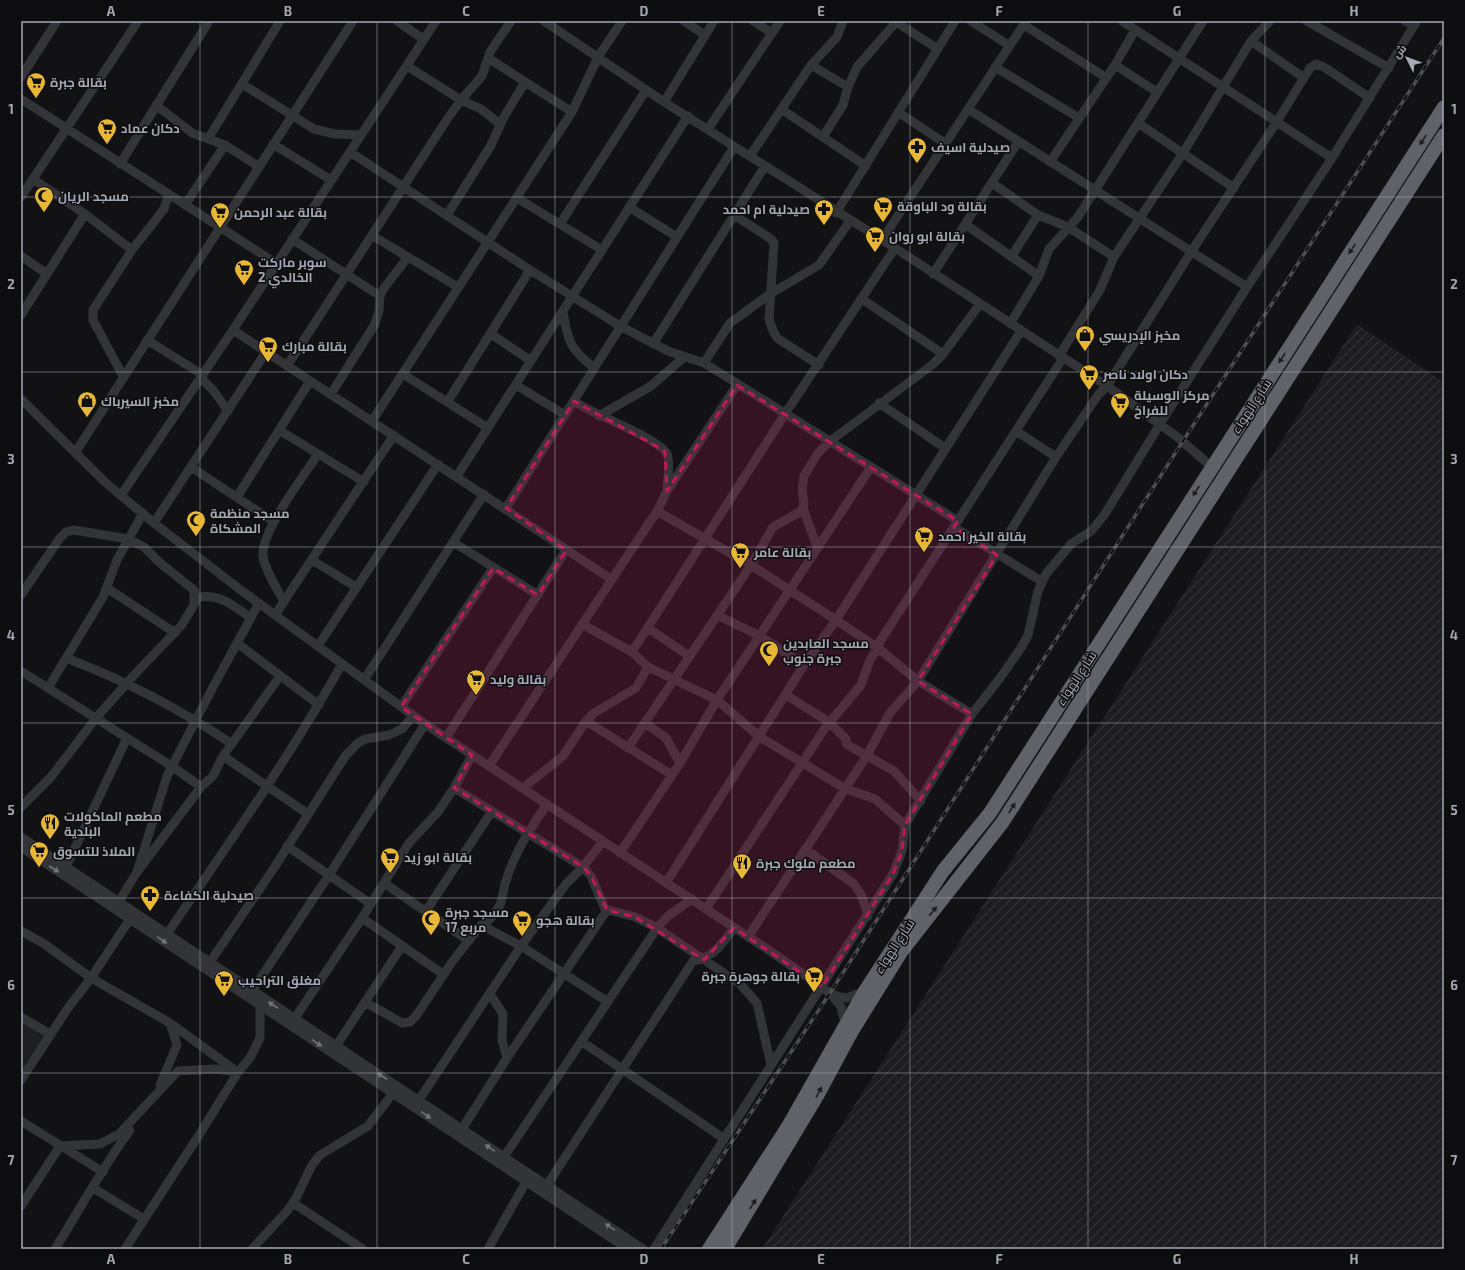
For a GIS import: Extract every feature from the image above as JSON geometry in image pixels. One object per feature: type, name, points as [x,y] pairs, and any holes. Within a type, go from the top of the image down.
[{"type":"highway","name":"شارع الهواء","points":[[709,1249],[789,1125],[864,991],[943,871],[990,813],[1444,107]]},
{"type":"highway","name":"شارع الهواء","points":[[725,1249],[817,1096],[852,1031],[901,952],[1006,816],[1444,135]]},
{"type":"highway","points":[[732,1249],[741,1224]]},
{"type":"street","points":[[21,196],[138,21]]},
{"type":"street","points":[[120,164],[209,21]]},
{"type":"street","points":[[208,139],[280,21]]},
{"type":"street","points":[[75,453],[221,227],[258,166],[274,144],[353,21]]},
{"type":"street","points":[[396,21],[423,39]]},
{"type":"street","points":[[121,495],[277,264],[436,21]]},
{"type":"street","points":[[287,366],[373,236],[402,187],[460,100],[482,76],[492,48],[511,21]]},
{"type":"street","points":[[544,21],[664,102],[750,156],[836,213],[895,248],[1107,386],[1160,424],[1212,467]]},
{"type":"street","points":[[684,21],[705,36]]},
{"type":"street","points":[[664,102],[714,21]]},
{"type":"street","points":[[753,21],[772,33]]},
{"type":"street","points":[[708,129],[780,21]]},
{"type":"street","points":[[750,156],[811,65],[838,37],[843,21]]},
{"type":"street","points":[[823,137],[843,106],[848,87],[857,67],[896,21],[938,49]]},
{"type":"street","points":[[836,213],[955,21]]},
{"type":"street","points":[[971,21],[1010,46]]},
{"type":"street","points":[[1122,21],[1276,123],[1332,158]]},
{"type":"street","points":[[1010,324],[1039,276],[1049,249],[1078,217],[1203,21]]},
{"type":"street","points":[[1307,21],[1389,68]]},
{"type":"street","points":[[654,1249],[723,1138],[868,916],[899,862],[905,825],[921,801],[972,714],[1021,648],[1032,621],[1041,581],[1057,559],[1072,544],[1099,523],[1247,287],[1332,158],[1416,24],[1405,21]]},
{"type":"street","points":[[21,76],[53,22]]},
{"type":"street","points":[[372,421],[572,112],[598,57],[620,22]]},
{"type":"street","points":[[706,909],[829,722],[862,685],[870,660],[878,648],[879,643],[1016,431],[1100,290],[1114,257],[1183,153],[1222,87],[1251,42],[1269,22]]},
{"type":"street","points":[[882,240],[1025,23],[1106,77]]},
{"type":"street","points":[[1050,162],[1115,65],[1135,30]]},
{"type":"street","points":[[1251,42],[1304,78]]},
{"type":"street","points":[[488,58],[572,112]]},
{"type":"street","points":[[748,937],[844,788],[866,757],[890,713],[918,681],[997,555],[1056,456],[1098,395],[1107,386],[1191,252],[1234,188],[1310,68],[1316,64],[1324,67],[1370,98]]},
{"type":"street","points":[[811,65],[848,87]]},
{"type":"street","points":[[1115,65],[1158,92]]},
{"type":"street","points":[[407,66],[460,100],[481,109],[500,124]]},
{"type":"street","points":[[996,67],[1079,118]]},
{"type":"street","points":[[447,215],[490,147],[500,124],[525,82]]},
{"type":"street","points":[[242,84],[291,116],[320,131],[335,134],[361,135]]},
{"type":"street","points":[[560,224],[646,90]]},
{"type":"street","points":[[21,99],[277,264]]},
{"type":"street","points":[[156,105],[183,127],[225,145],[258,166]]},
{"type":"street","points":[[781,109],[866,166]]},
{"type":"street","points":[[968,109],[1138,219],[1247,287]]},
{"type":"street","points":[[898,112],[946,144]]},
{"type":"street","points":[[457,476],[688,116]]},
{"type":"street","points":[[1138,123],[1234,188]]},
{"type":"street","points":[[933,274],[1018,142]]},
{"type":"street","points":[[274,144],[331,180]]},
{"type":"street","points":[[185,205],[225,145]]},
{"type":"street","points":[[506,508],[734,146]]},
{"type":"street","points":[[350,152],[530,270],[620,326],[653,344],[684,357],[704,363],[915,494],[997,555],[1041,581]]},
{"type":"street","points":[[653,344],[765,166]]},
{"type":"street","points":[[33,179],[85,214],[132,250]]},
{"type":"street","points":[[992,183],[1038,215],[1068,227],[1114,257]]},
{"type":"street","points":[[124,376],[92,315],[93,310],[132,250],[164,209],[169,194]]},
{"type":"street","points":[[517,198],[602,250]]},
{"type":"street","points":[[629,207],[677,237]]},
{"type":"street","points":[[21,315],[85,214]]},
{"type":"street","points":[[734,215],[774,243],[775,247],[769,319],[772,331],[777,338],[818,365]]},
{"type":"street","points":[[1011,257],[1038,215]]},
{"type":"street","points":[[704,363],[730,323],[770,294],[819,265],[850,221]]},
{"type":"street","points":[[965,224],[1039,276]]},
{"type":"street","points":[[373,236],[458,287]]},
{"type":"street","points":[[292,239],[380,296]]},
{"type":"street","points":[[632,652],[785,414],[895,248]]},
{"type":"street","points":[[21,256],[47,274]]},
{"type":"street","points":[[330,394],[375,324],[379,311],[380,296],[390,280],[408,257]]},
{"type":"street","points":[[448,402],[530,270]]},
{"type":"street","points":[[862,298],[943,354]]},
{"type":"street","points":[[817,547],[803,508],[804,504],[802,489],[804,476],[818,453],[829,442],[919,375],[943,354],[980,304]]},
{"type":"street","points":[[563,312],[572,347],[580,358],[594,368]]},
{"type":"street","points":[[233,330],[506,508],[611,579]]},
{"type":"street","points":[[666,883],[760,737],[804,665],[836,620],[915,494],[1021,331]]},
{"type":"street","points":[[491,334],[531,361]]},
{"type":"street","points":[[147,340],[202,376],[228,411]]},
{"type":"street","points":[[154,523],[266,352]]},
{"type":"street","points":[[599,416],[651,386],[684,357]]},
{"type":"street","points":[[403,374],[488,428]]},
{"type":"street","points":[[237,497],[310,381]]},
{"type":"street","points":[[516,385],[565,415]]},
{"type":"street","points":[[489,766],[657,511],[667,491],[738,385]]},
{"type":"street","points":[[21,399],[75,453],[121,495],[154,523],[259,603],[413,716],[692,899],[822,987],[830,993],[841,1007],[845,1023]]},
{"type":"street","points":[[574,401],[599,416],[634,432],[665,451],[668,460],[667,491]]},
{"type":"street","points":[[880,403],[945,448]]},
{"type":"street","points":[[279,430],[364,482]]},
{"type":"street","points":[[1016,431],[1056,456]]},
{"type":"street","points":[[275,615],[394,435]]},
{"type":"street","points":[[284,602],[266,565],[263,556],[264,543],[274,522],[318,454]]},
{"type":"street","points":[[318,646],[438,464]]},
{"type":"street","points":[[191,467],[274,522]]},
{"type":"street","points":[[620,853],[680,763],[717,700],[871,467]]},
{"type":"street","points":[[364,680],[484,494]]},
{"type":"street","points":[[628,748],[751,565],[773,527],[800,512],[803,508]]},
{"type":"street","points":[[657,511],[705,540],[751,565],[878,648],[918,681],[972,714]]},
{"type":"street","points":[[48,688],[98,605],[107,588],[117,560],[143,513]]},
{"type":"street","points":[[21,595],[54,545],[66,532],[74,530],[128,539],[149,551],[159,562],[194,590],[194,606]]},
{"type":"street","points":[[453,542],[538,595]]},
{"type":"street","points":[[446,738],[566,550]]},
{"type":"street","points":[[312,560],[356,587]]},
{"type":"street","points":[[401,707],[493,568]]},
{"type":"street","points":[[107,588],[175,633]]},
{"type":"street","points":[[21,807],[51,777],[96,718],[175,633],[199,597],[215,596],[251,618]]},
{"type":"street","points":[[137,872],[163,787],[196,720],[259,603]]},
{"type":"street","points":[[717,615],[760,636],[804,665]]},
{"type":"street","points":[[582,624],[632,652],[648,667],[673,681],[717,700],[760,737],[844,788],[875,799],[905,825]]},
{"type":"street","points":[[648,628],[689,656]]},
{"type":"street","points":[[237,643],[319,705]]},
{"type":"street","points":[[66,658],[97,670],[196,720],[232,744]]},
{"type":"street","points":[[167,934],[268,786],[319,705],[342,664]]},
{"type":"street","points":[[523,788],[563,756],[586,721],[594,713],[631,693],[640,684],[648,667]]},
{"type":"street","points":[[21,671],[173,767],[201,787]]},
{"type":"street","points":[[118,903],[137,872],[201,787],[211,780],[223,756],[280,676]]},
{"type":"street","points":[[786,695],[829,722],[846,739],[846,744],[866,757],[879,761],[894,771],[921,801]]},
{"type":"street","points":[[210,962],[274,868],[340,764],[352,749],[365,739],[397,732],[406,726],[413,716]]},
{"type":"street","points":[[586,721],[672,775]]},
{"type":"street","points":[[645,723],[666,738],[680,763]]},
{"type":"street","points":[[252,991],[329,875],[425,724]]},
{"type":"street","points":[[66,867],[127,738]]},
{"type":"street","points":[[294,1018],[362,918],[409,843],[432,821],[454,788],[472,755]]},
{"type":"street","points":[[223,756],[308,814]]},
{"type":"street","points":[[454,788],[583,867],[591,876],[603,906],[607,910],[635,917],[657,928],[704,960],[734,978],[757,1003],[771,1065]]},
{"type":"street","points":[[365,1002],[402,1023],[410,1022],[419,1012],[443,974],[480,925],[490,918],[500,905],[505,882],[528,833],[547,804]]},
{"type":"street","points":[[426,911],[492,811]]},
{"type":"street","points":[[21,837],[118,903],[210,962],[643,1249]]},
{"type":"street","points":[[419,1100],[521,946],[566,884],[583,867],[603,842]]},
{"type":"street","points":[[287,846],[371,904]]},
{"type":"street","points":[[805,850],[854,884],[862,896],[868,916]]},
{"type":"street","points":[[22,851],[130,919],[628,1249]]},
{"type":"street","points":[[384,883],[469,941]]},
{"type":"street","points":[[504,1157],[657,928],[668,916],[692,899]]},
{"type":"street","points":[[462,1129],[607,910]]},
{"type":"street","points":[[362,918],[443,974]]},
{"type":"street","points":[[22,1078],[50,1034],[91,978],[130,919]]},
{"type":"street","points":[[480,925],[521,946],[608,1002]]},
{"type":"street","points":[[547,1185],[622,1068],[694,961],[704,960],[720,946],[734,928]]},
{"type":"street","points":[[21,931],[43,943],[91,978],[170,1023],[238,1072]]},
{"type":"street","points":[[336,1046],[402,946]]},
{"type":"street","points":[[830,993],[846,998],[864,991]]},
{"type":"street","points":[[490,994],[503,1014],[502,1040],[508,1058]]},
{"type":"street","points":[[125,1249],[238,1072],[250,1058],[260,1038],[260,1005]]},
{"type":"street","points":[[21,1017],[50,1034]]},
{"type":"street","points":[[55,1249],[103,1172],[110,1158],[156,1093],[166,1074],[177,1045],[170,1023]]},
{"type":"street","points":[[581,1041],[723,1138]]},
{"type":"street","points":[[60,1146],[100,1144],[119,1134],[178,1071],[215,1069],[238,1072]]},
{"type":"street","points":[[252,1249],[292,1204],[312,1165],[320,1155],[368,1126],[394,1094]]},
{"type":"street","points":[[21,1121],[103,1172]]},
{"type":"street","points":[[21,1206],[60,1146]]},
{"type":"street","points":[[491,1249],[526,1182]]},
{"type":"street","points":[[93,1188],[144,1219]]},
{"type":"street","points":[[292,1204],[363,1249]]},
{"type":"highlighted area","points":[[737,385],[958,521],[954,527],[997,555],[918,681],[972,714],[905,825],[902,851],[893,874],[822,987],[734,928],[704,960],[635,917],[607,910],[591,876],[583,867],[454,788],[472,755],[401,707],[493,568],[538,595],[566,550],[506,508],[574,401],[665,451],[667,491]]},
{"type":"shaded area","points":[[1357,324],[1444,382],[1444,1249],[762,1249]]},
{"type":"shaded area","points":[[21,1021],[46,1037],[23,1071],[21,1070]]},
{"type":"railway","points":[[661,1249],[830,993],[1183,441],[1444,38]]},
{"type":"place","name":"بقالة جبرة","points":[[36,99]]},
{"type":"place","name":"دكان عماد","points":[[107,145]]},
{"type":"place","name":"صيدلية اسيف","points":[[917,164]]},
{"type":"place","name":"مسجد الريان","points":[[44,213]]},
{"type":"place","name":"بقالة ود الباوقة","points":[[883,223]]},
{"type":"place","name":"صيدلية ام احمد","points":[[824,226]]},
{"type":"place","name":"بقالة عبد الرحمن","points":[[220,229]]},
{"type":"place","name":"بقالة ابو روان","points":[[875,253]]},
{"type":"place","name":"سوبر ماركت الخالدي 2","points":[[244,286]]},
{"type":"place","name":"مخبز الإدريسي","points":[[1085,352]]},
{"type":"place","name":"بقالة مبارك","points":[[268,363]]},
{"type":"place","name":"دكان اولاد ناصر","points":[[1089,391]]},
{"type":"place","name":"مخبز السيرباك","points":[[87,418]]},
{"type":"place","name":"مركز الوسيلة للفراخ","points":[[1120,419]]},
{"type":"place","name":"مسجد منظمة المشكاة","points":[[196,537]]},
{"type":"place","name":"بقالة الخير احمد","points":[[924,553]]},
{"type":"place","name":"بقالة عامر","points":[[740,569]]},
{"type":"place","name":"مسجد العابدين جبرة جنوب","points":[[769,667]]},
{"type":"place","name":"بقالة وليد","points":[[476,696]]},
{"type":"place","name":"مطعم الماكولات البلدية","points":[[50,840]]},
{"type":"place","name":"الملاذ للتسوق","points":[[39,868]]},
{"type":"place","name":"بقالة ابو زيد","points":[[390,874]]},
{"type":"place","name":"مطعم ملوك جبرة","points":[[742,880]]},
{"type":"place","name":"صيدلية الكفاءة","points":[[150,912]]},
{"type":"place","name":"مسجد جبرة مربع 17","points":[[431,936]]},
{"type":"place","name":"بقالة هجو","points":[[522,937]]},
{"type":"place","name":"بقالة جوهرة جبرة","points":[[814,993]]},
{"type":"place","name":"مغلق التراحيب","points":[[224,997]]}]
